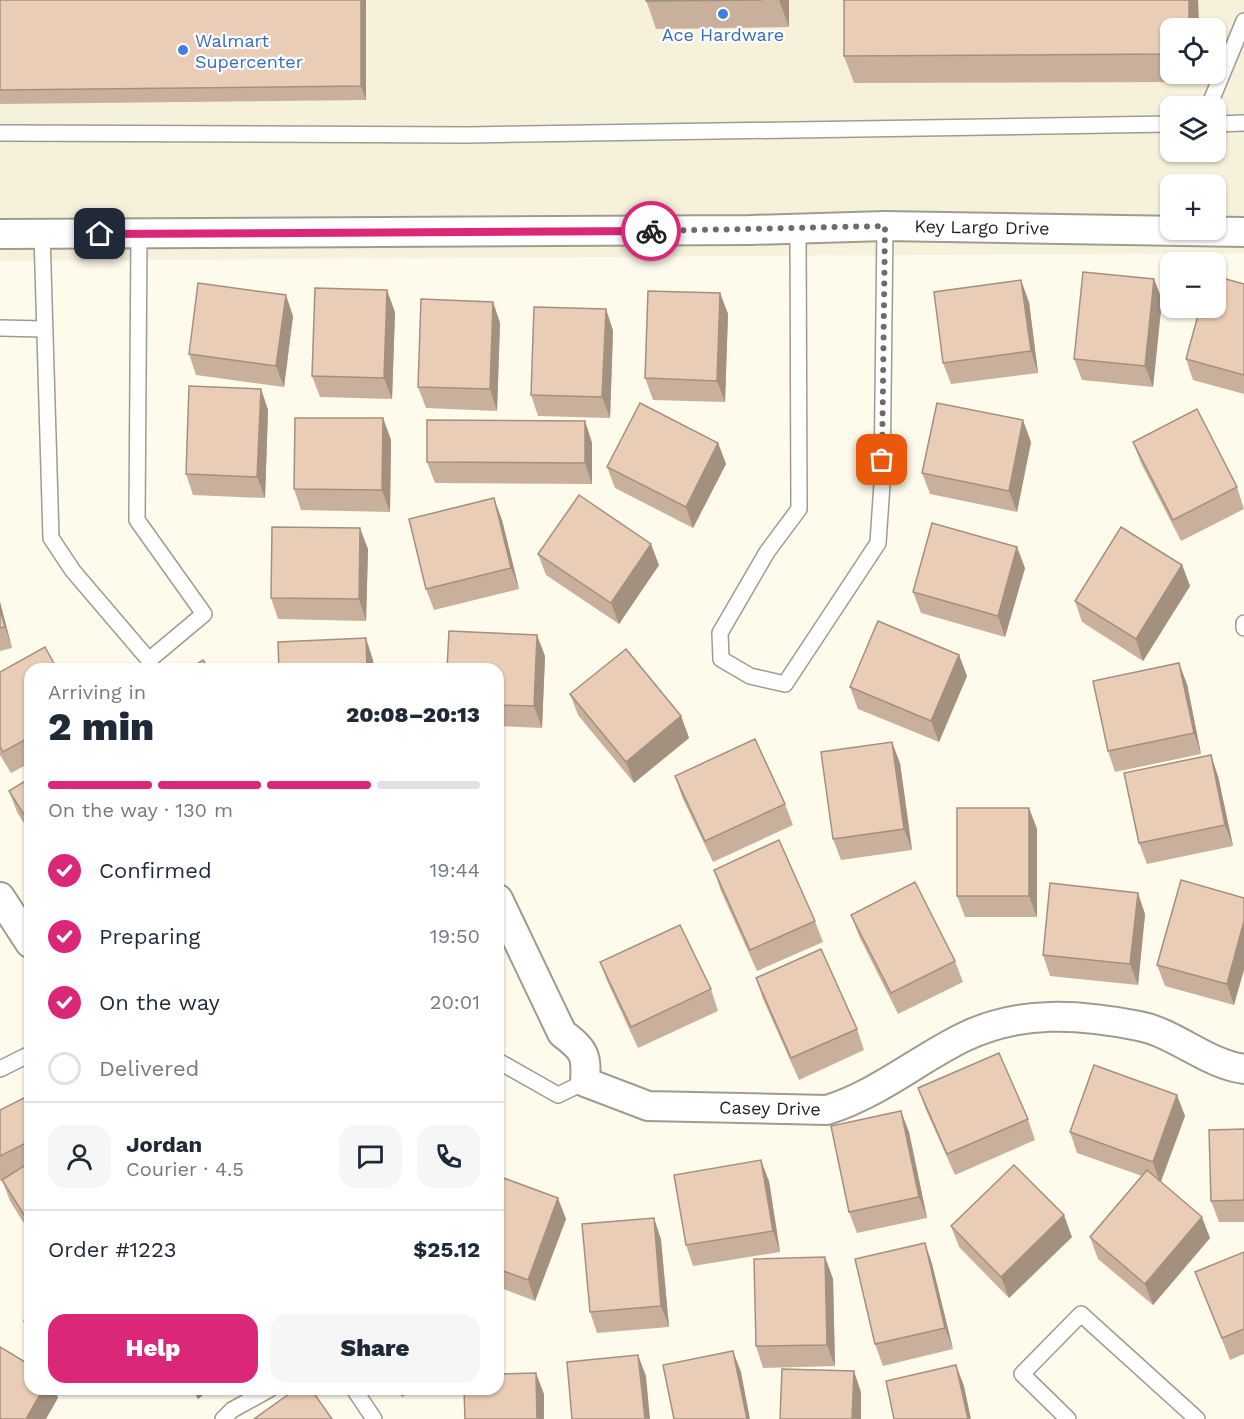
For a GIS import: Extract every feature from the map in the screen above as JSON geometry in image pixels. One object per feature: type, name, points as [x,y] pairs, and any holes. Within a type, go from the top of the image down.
[{"type":"street","name":"Key Largo Drive","points":[[0,234],[798,229],[885,226],[1244,232]]},
{"type":"street","points":[[0,897],[24,935]]},
{"type":"street","points":[[504,912],[561,1033],[580,1047],[583,1053],[586,1060],[585,1082]]},
{"type":"street","name":"Casey Drive","points":[[585,1082],[648,1106],[827,1110],[854,1101],[965,1036],[1020,1019],[1067,1015],[1142,1026],[1244,1069]]},
{"type":"lane","points":[[1213,96],[1244,21]]},
{"type":"lane","points":[[1226,124],[1244,123]]},
{"type":"lane","points":[[0,133],[468,135],[1160,124]]},
{"type":"lane","points":[[798,229],[799,509],[767,552],[720,633],[722,659],[750,676],[785,684],[878,543],[882,484],[885,226]]},
{"type":"lane","points":[[42,234],[43,329],[51,538],[74,571],[149,660],[204,614],[137,520],[139,234]]},
{"type":"lane","points":[[0,328],[43,329]]},
{"type":"lane","points":[[1244,623],[1244,628]]},
{"type":"lane","points":[[0,1069],[24,1057]]},
{"type":"lane","points":[[504,1064],[558,1095],[585,1082]]},
{"type":"lane","points":[[1068,1419],[1022,1374],[1081,1314],[1197,1419]]},
{"type":"lane","points":[[223,1419],[232,1410],[259,1395]]},
{"type":"lane","points":[[358,1395],[374,1419]]},
{"type":"shaded area","points":[[0,0],[1244,0],[1244,253],[0,261]]},
{"type":"building","name":"Walmart Supercenter","points":[[0,0],[361,0],[361,86],[0,90]]},
{"type":"building","points":[[646,0],[762,0],[646,1]]},
{"type":"building","points":[[844,0],[1189,0],[1189,18],[1160,18],[1160,54],[844,56]]},
{"type":"building","points":[[1083,272],[1154,279],[1145,366],[1074,359]]},
{"type":"building","points":[[1226,279],[1244,284],[1244,375],[1186,359],[1197,318],[1226,318]]},
{"type":"building","points":[[1021,280],[1031,351],[943,363],[934,292]]},
{"type":"building","points":[[198,283],[286,295],[276,366],[189,354]]},
{"type":"building","points":[[315,288],[387,290],[384,378],[312,376]]},
{"type":"building","points":[[648,291],[720,293],[717,381],[645,378]]},
{"type":"building","points":[[421,299],[493,302],[490,389],[418,387]]},
{"type":"building","points":[[534,307],[606,309],[602,397],[531,395]]},
{"type":"building","points":[[189,386],[261,389],[257,477],[186,474]]},
{"type":"building","points":[[640,403],[718,443],[686,507],[607,467]]},
{"type":"building","points":[[937,403],[1023,420],[1009,491],[922,473]]},
{"type":"building","points":[[1197,409],[1237,487],[1173,520],[1133,442]]},
{"type":"building","points":[[295,418],[383,418],[382,490],[294,489]]},
{"type":"building","points":[[427,420],[585,421],[585,463],[427,462]]},
{"type":"building","points":[[579,495],[651,544],[611,603],[538,554]]},
{"type":"building","points":[[494,498],[511,568],[426,589],[409,519]]},
{"type":"building","points":[[932,523],[1017,547],[998,616],[913,592]]},
{"type":"building","points":[[272,527],[360,528],[359,599],[271,598]]},
{"type":"building","points":[[1121,527],[1182,565],[1136,639],[1075,601]]},
{"type":"building","points":[[0,609],[5,627],[0,628]]},
{"type":"building","points":[[878,621],[959,655],[931,721],[850,687]]},
{"type":"building","points":[[449,631],[537,635],[534,706],[504,705],[504,663],[447,663]]},
{"type":"building","points":[[366,638],[367,663],[279,663],[278,642]]},
{"type":"building","points":[[45,647],[54,663],[24,663],[24,740],[3,752],[0,747],[0,672]]},
{"type":"building","points":[[626,649],[681,716],[626,762],[570,694]]},
{"type":"building","points":[[1179,663],[1194,733],[1108,751],[1093,681]]},
{"type":"building","points":[[755,739],[785,804],[705,841],[675,776]]},
{"type":"building","points":[[892,742],[904,829],[833,839],[821,752]]},
{"type":"building","points":[[1211,755],[1225,825],[1139,843],[1124,773]]},
{"type":"building","points":[[24,782],[24,815],[9,791]]},
{"type":"building","points":[[957,808],[1029,808],[1029,896],[957,896]]},
{"type":"building","points":[[779,840],[815,921],[750,950],[714,870]]},
{"type":"building","points":[[1181,880],[1244,898],[1244,921],[1227,984],[1157,965]]},
{"type":"building","points":[[915,882],[955,961],[891,993],[851,915]]},
{"type":"building","points":[[1050,883],[1138,893],[1130,964],[1043,955]]},
{"type":"building","points":[[680,925],[711,989],[631,1027],[600,962]]},
{"type":"building","points":[[821,949],[857,1029],[791,1058],[756,978]]},
{"type":"building","points":[[999,1053],[1028,1119],[947,1154],[918,1088]]},
{"type":"building","points":[[1094,1065],[1177,1095],[1153,1162],[1070,1132]]},
{"type":"building","points":[[24,1098],[24,1144],[0,1156],[0,1110]]},
{"type":"building","points":[[901,1111],[919,1197],[849,1212],[831,1126]]},
{"type":"building","points":[[1244,1129],[1244,1200],[1211,1201],[1209,1130]]},
{"type":"building","points":[[761,1160],[773,1231],[686,1245],[674,1175]]},
{"type":"building","points":[[1014,1165],[1064,1215],[1001,1277],[951,1226]]},
{"type":"building","points":[[24,1166],[24,1215],[2,1180]]},
{"type":"building","points":[[1147,1170],[1202,1217],[1145,1284],[1090,1237]]},
{"type":"building","points":[[504,1178],[558,1198],[528,1280],[504,1271]]},
{"type":"building","points":[[654,1218],[661,1306],[590,1312],[582,1224]]},
{"type":"building","points":[[925,1243],[945,1328],[875,1344],[855,1259]]},
{"type":"building","points":[[1244,1252],[1244,1329],[1222,1338],[1195,1272]]},
{"type":"building","points":[[825,1257],[827,1345],[756,1346],[754,1259]]},
{"type":"building","points":[[0,1347],[24,1361],[24,1395],[40,1395],[26,1419],[0,1419]]},
{"type":"building","points":[[733,1351],[747,1419],[674,1419],[663,1365]]},
{"type":"building","points":[[638,1355],[645,1419],[572,1419],[567,1362]]},
{"type":"building","points":[[956,1365],[968,1419],[894,1419],[886,1381]]},
{"type":"building","points":[[782,1369],[854,1371],[852,1419],[780,1419]]},
{"type":"building","points":[[536,1373],[537,1419],[465,1419],[464,1395],[504,1395],[504,1374]]},
{"type":"building","points":[[288,1395],[315,1395],[332,1419],[254,1419]]},
{"type":"way so far","points":[[651,231],[885,226],[882,460]]},
{"type":"place","name":"Ace Hardware","points":[[723,14]]},
{"type":"place","name":"Walmart Supercenter","points":[[183,50]]},
{"type":"route","points":[[100,234],[651,231]]}]
